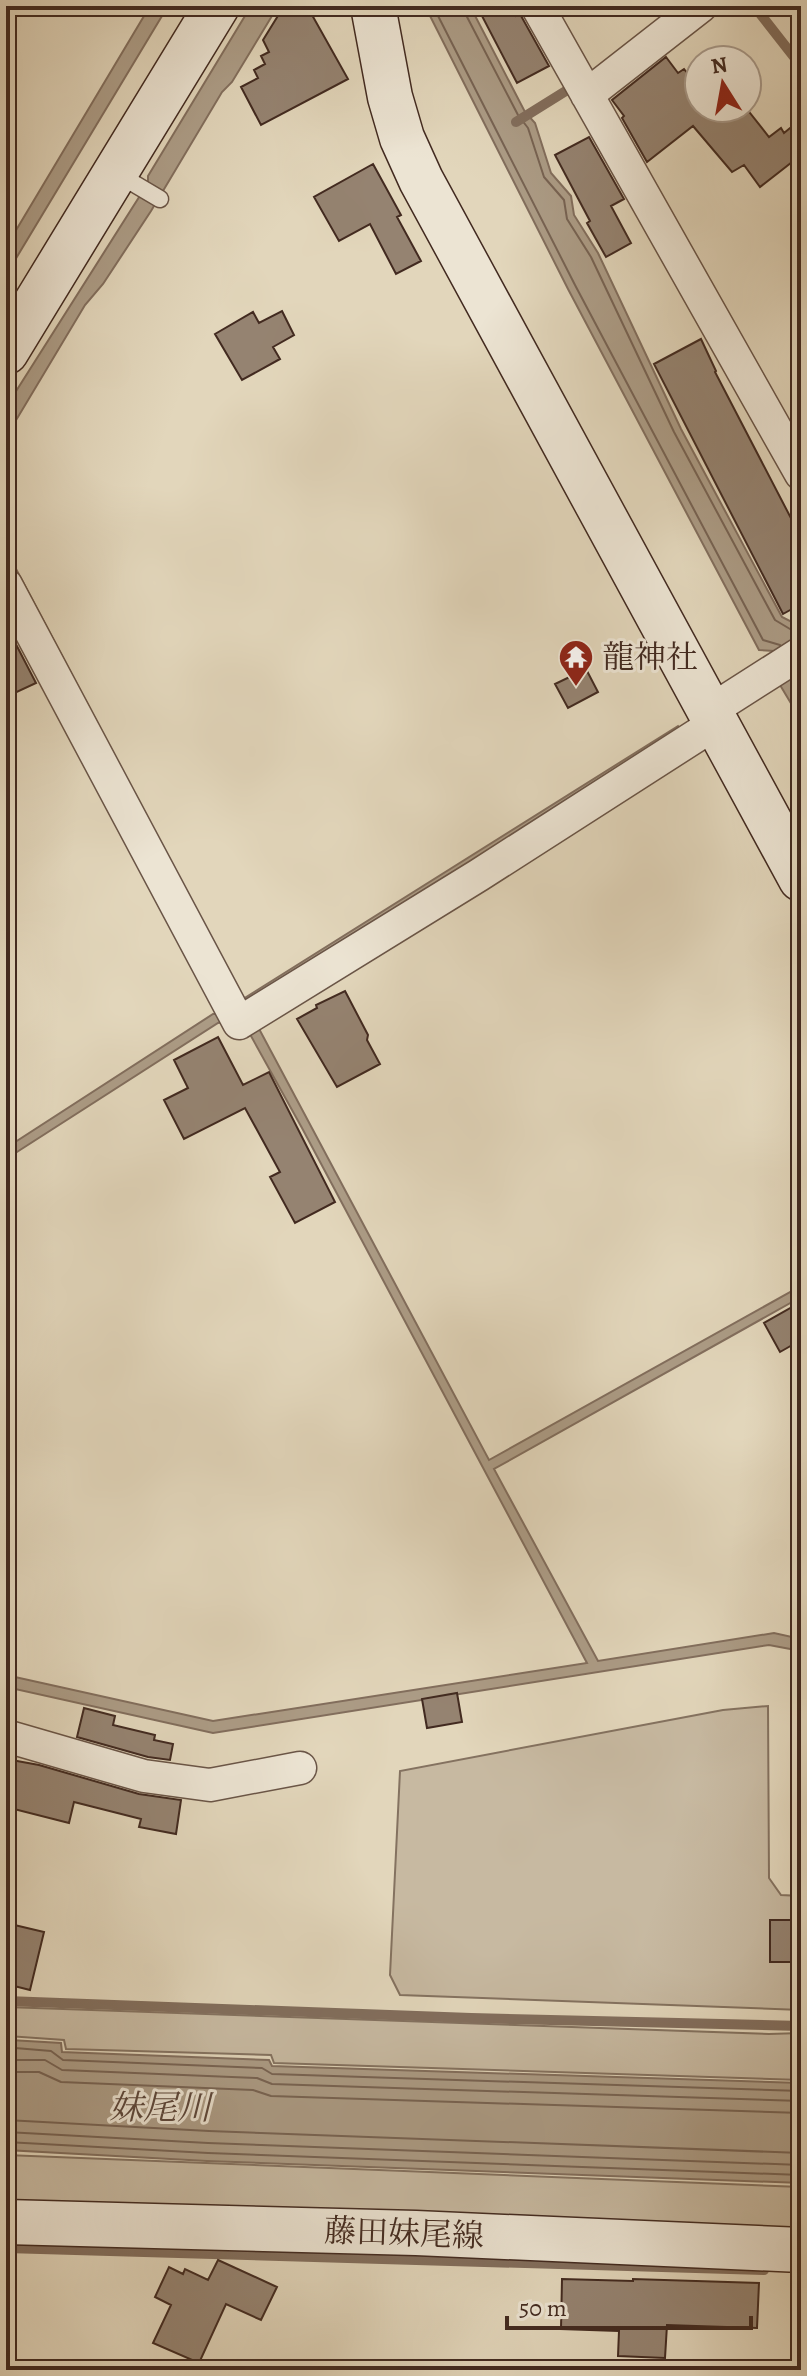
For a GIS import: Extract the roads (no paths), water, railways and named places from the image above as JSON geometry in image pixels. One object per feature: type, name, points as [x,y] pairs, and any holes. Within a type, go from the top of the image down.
[{"type":"street","points":[[6,352],[127,179],[217,6]]},
{"type":"street","points":[[373,6],[390,97],[402,138],[421,180],[801,879]]},
{"type":"street","points":[[537,6],[801,474]]},
{"type":"street","points":[[582,85],[701,6]]},
{"type":"street","points":[[6,585],[241,1014],[492,867],[713,717],[792,659]]},
{"type":"street","points":[[6,1736],[144,1776],[210,1785],[300,1768]]},
{"type":"street","name":"藤田妹尾線","points":[[6,2222],[416,2233],[801,2250]]},
{"type":"lane","points":[[127,179],[160,199]]},
{"type":"water","points":[[150,6],[168,6],[6,275],[6,247]]},
{"type":"water","points":[[251,6],[278,6],[151,211],[103,284],[85,305],[6,437],[6,407],[148,183],[148,176]]},
{"type":"water","points":[[425,6],[470,6],[525,112],[535,123],[551,173],[571,196],[574,215],[598,253],[681,429],[782,617],[800,626],[801,720],[780,685],[787,672],[774,651],[759,650],[568,289]]},
{"type":"water","points":[[6,550],[243,999],[678,726],[684,735],[249,1010],[489,1460],[801,1286],[801,1297],[494,1469],[598,1661],[774,1633],[801,1639],[801,1651],[769,1645],[213,1733],[6,1687],[6,1675],[213,1721],[587,1663],[241,1018],[218,1023],[6,1159],[6,1148],[213,1014],[228,1014],[6,572]]},
{"type":"water","name":"妹尾川","points":[[10,2040],[61,2043],[62,2052],[269,2060],[272,2066],[801,2083],[801,2183],[207,2161],[6,2150],[6,2050],[9,2050]]},
{"type":"waterway","points":[[754,6],[801,66]]},
{"type":"waterway","points":[[516,122],[577,84]]},
{"type":"waterway","points":[[6,2001],[801,2026]]},
{"type":"waterway","points":[[6,2248],[764,2270]]},
{"type":"place","name":"龍神社","points":[[576,688]]}]
